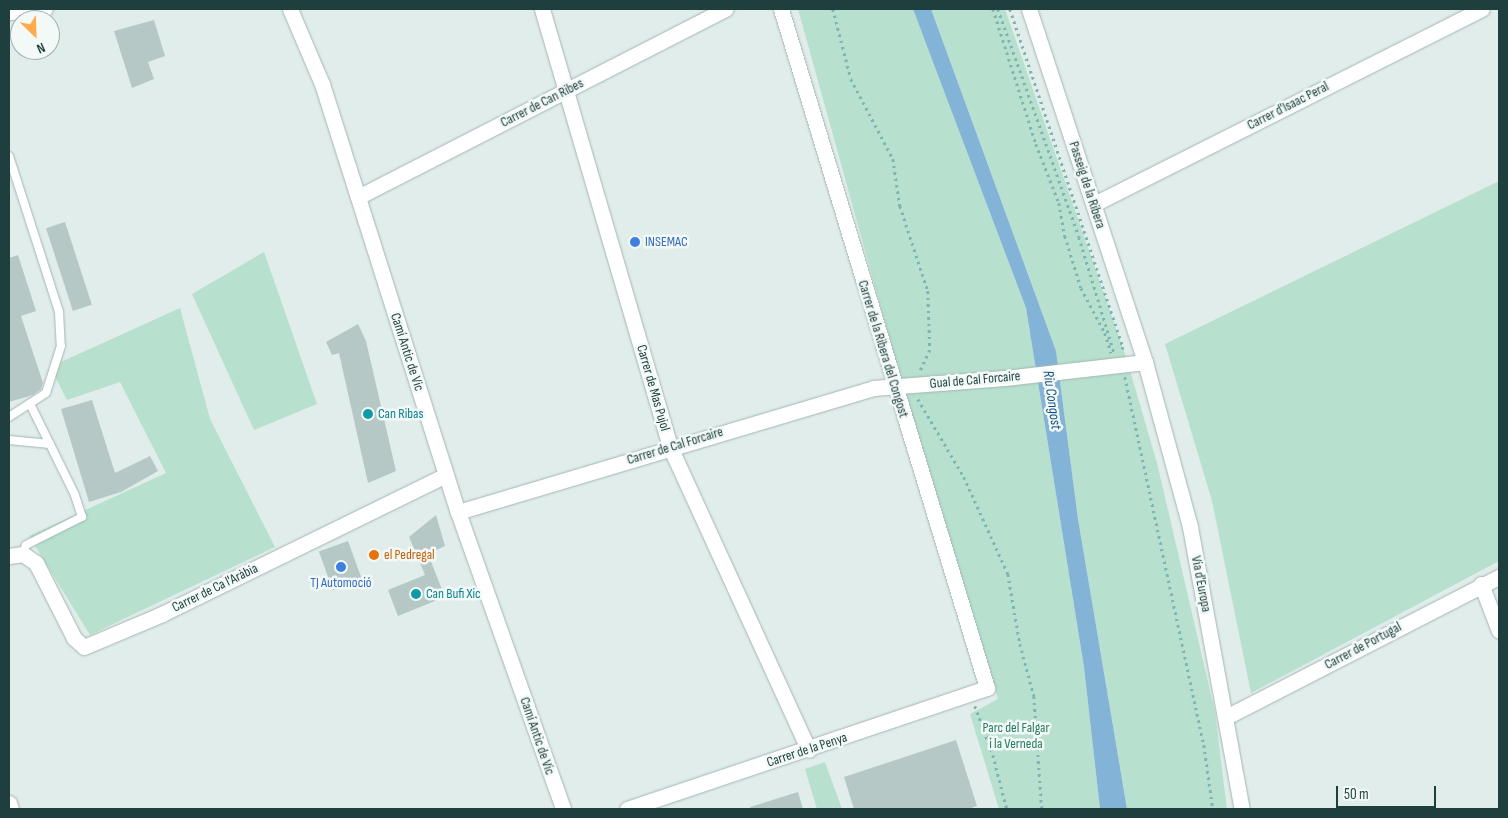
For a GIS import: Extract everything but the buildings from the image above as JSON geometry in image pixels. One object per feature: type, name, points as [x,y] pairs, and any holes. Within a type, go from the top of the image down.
[{"type":"street","points":[[9,12],[45,9]]},
{"type":"street","name":"Camí Antic de Vic","points":[[290,9],[322,84],[458,512],[563,809]]},
{"type":"street","name":"Carrer de Mas Pujol","points":[[542,9],[670,447],[809,750]]},
{"type":"street","name":"Carrer de Can Ribes","points":[[358,197],[726,9]]},
{"type":"street","name":"Carrer de la Ribera del Congost","points":[[781,9],[901,386],[987,688]]},
{"type":"street","name":"Passeig de la Ribera","points":[[1029,9],[1145,362]]},
{"type":"street","name":"Carrer d'Isaac Peral","points":[[1094,204],[1482,9]]},
{"type":"street","name":"Gual de Cal Forcaire","points":[[901,386],[1005,378],[1111,364],[1145,362]]},
{"type":"street","name":"Via d'Europa","points":[[1145,362],[1190,527],[1228,716],[1242,809]]},
{"type":"street","name":"Carrer de Cal Forcaire","points":[[458,512],[670,447],[873,388],[901,386]]},
{"type":"street","name":"Carrer de Ca l'Aràbia","points":[[16,555],[36,563],[74,638],[84,647],[162,614],[446,475]]},
{"type":"street","name":"Carrer de Portugal","points":[[1228,716],[1481,584],[1499,577]]},
{"type":"street","points":[[1481,584],[1499,631]]},
{"type":"street","name":"Carrer de la Penya","points":[[627,809],[809,750],[987,688]]},
{"type":"street","points":[[9,803],[11,809]]},
{"type":"lane","points":[[9,156],[59,312],[61,346],[51,385],[46,393],[9,417]]},
{"type":"lane","name":"Carrer de Ca l'Aràbia","points":[[16,555],[26,545],[82,517],[30,404]]},
{"type":"lane","points":[[9,440],[50,444]]},
{"type":"path","points":[[833,9],[851,79],[893,159],[900,206],[928,290],[929,357],[901,386],[929,414],[964,477],[1008,574],[1020,644],[1034,696],[1042,809]]},
{"type":"path","points":[[993,9],[1036,144],[1059,203],[1065,236],[1081,288],[1115,357],[1078,236],[998,9]]},
{"type":"path","points":[[1010,9],[1123,347],[1111,364],[1125,377],[1204,745],[1213,809]]},
{"type":"path","points":[[971,694],[993,755],[1007,809]]},
{"type":"green space","name":"Parc del Falgar i la Verneda","points":[[798,9],[913,9],[947,98],[1026,308],[1084,667],[1100,809],[999,809],[970,714],[998,699],[897,366]]},
{"type":"green space","points":[[931,9],[1005,9],[1126,357],[1157,463],[1215,712],[1227,809],[1127,809],[1078,519],[1056,351]]},
{"type":"green space","points":[[1499,181],[1499,561],[1251,693],[1212,501],[1165,344]]},
{"type":"green space","points":[[264,252],[317,404],[254,430],[192,294]]},
{"type":"green space","points":[[180,308],[210,419],[275,547],[90,635],[29,536],[166,473],[120,382],[67,400],[50,367]]},
{"type":"green space","points":[[825,762],[842,809],[817,809],[805,769]]},
{"type":"water","name":"Riu Congost","points":[[913,9],[931,9],[1056,351],[1078,519],[1127,809],[1100,809],[1084,667],[1026,308]]},
{"type":"place","name":"INSEMAC","points":[[635,242]]},
{"type":"place","name":"Can Ribas","points":[[368,414]]},
{"type":"place","name":"el Pedregal","points":[[374,555]]},
{"type":"place","name":"TJ Automoció","points":[[341,567]]},
{"type":"place","name":"Can Bufi Xic","points":[[416,594]]}]
